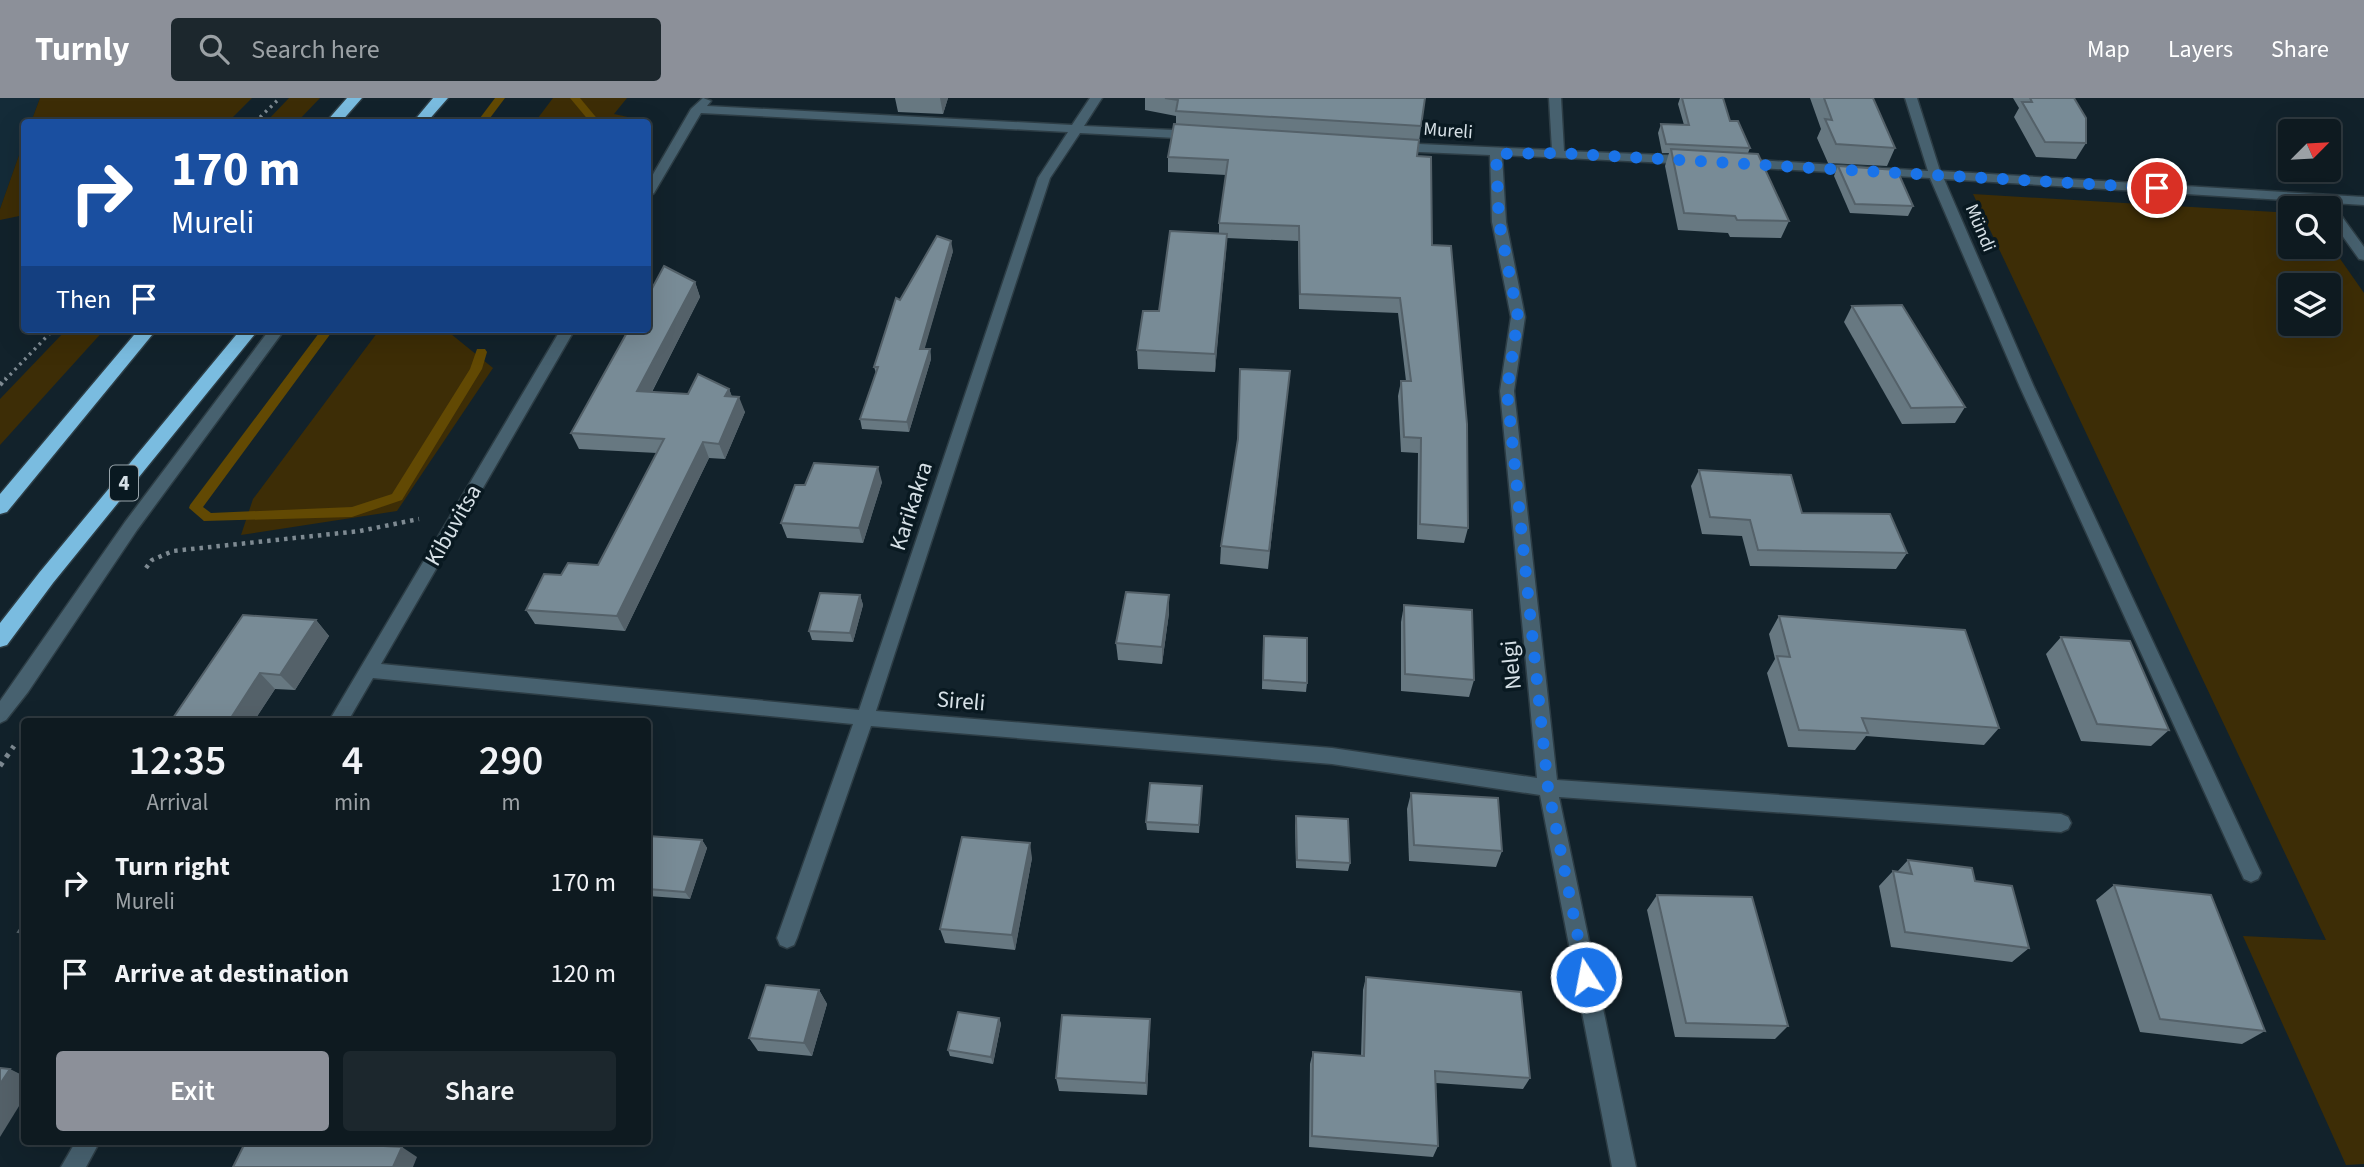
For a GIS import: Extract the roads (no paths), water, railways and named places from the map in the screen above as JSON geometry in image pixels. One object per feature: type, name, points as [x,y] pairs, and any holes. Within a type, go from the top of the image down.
[{"type":"highway","points":[[336,119],[355,98]]},
{"type":"highway","points":[[423,119],[441,98]]},
{"type":"highway","points":[[0,506],[145,333]]},
{"type":"highway","name":"4","points":[[0,639],[46,578],[247,333]]},
{"type":"street","points":[[651,188],[697,109],[709,98]]},
{"type":"street","name":"Karikakra","points":[[787,938],[865,718],[1044,178],[1096,98]]},
{"type":"street","points":[[1555,98],[1558,153]]},
{"type":"street","name":"Mündi","points":[[1911,98],[1936,174],[1987,294],[2251,873]]},
{"type":"street","points":[[697,109],[1212,136]]},
{"type":"street","name":"Mureli","points":[[1388,147],[1496,154],[1558,153],[1706,161]]},
{"type":"street","name":"Nelgi","points":[[1496,154],[1499,222],[1518,317],[1507,391],[1548,788],[1625,1167]]},
{"type":"street","points":[[1733,163],[2290,196]]},
{"type":"street","points":[[2341,199],[2364,201]]},
{"type":"street","points":[[2341,224],[2364,256]]},
{"type":"street","points":[[0,715],[22,687],[131,526],[275,333]]},
{"type":"street","name":"Kibuvitsa","points":[[340,718],[566,333]]},
{"type":"street","name":"Sireli","points":[[368,670],[865,718],[1332,756],[1548,788],[2061,822]]},
{"type":"street","points":[[73,1167],[87,1145]]},
{"type":"waterway","points":[[484,119],[500,98]]},
{"type":"waterway","points":[[575,98],[592,119]]},
{"type":"waterway","points":[[325,333],[195,508],[209,518],[352,512],[397,497],[476,369],[481,352]]}]
